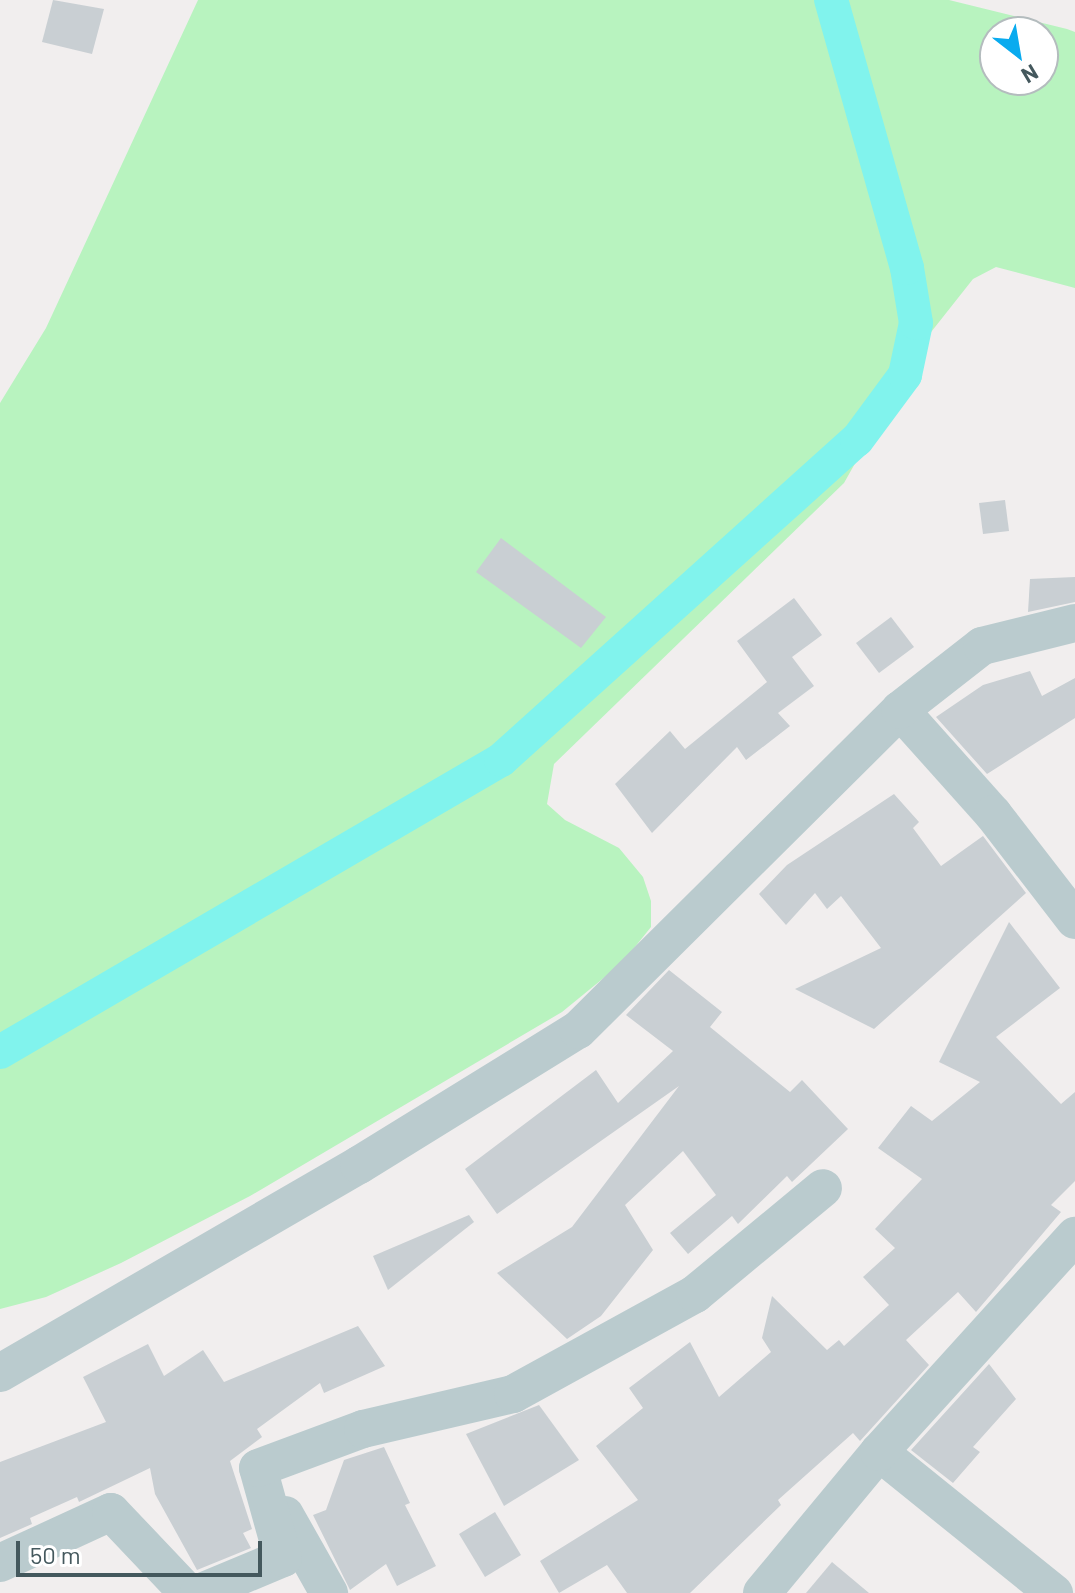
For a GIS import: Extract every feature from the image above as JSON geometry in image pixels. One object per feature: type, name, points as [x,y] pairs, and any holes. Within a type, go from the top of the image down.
[{"type":"street","points":[[0,1373],[359,1165],[578,1030],[900,710],[982,646],[1075,623]]},
{"type":"street","points":[[900,710],[993,814],[1075,920]]},
{"type":"street","points":[[258,1468],[363,1429],[513,1394],[695,1294],[823,1188]]},
{"type":"street","points":[[762,1593],[879,1452],[1075,1236]]},
{"type":"street","points":[[879,1452],[1054,1593]]},
{"type":"street","points":[[199,1593],[283,1558],[258,1468]]},
{"type":"street","points":[[258,1468],[329,1593]]},
{"type":"street","points":[[0,1563],[111,1512],[188,1593]]},
{"type":"green space","points":[[198,0],[949,0],[1014,16],[979,16],[979,96],[1059,96],[1059,27],[1075,32],[1075,288],[996,267],[973,279],[924,341],[844,483],[554,764],[547,804],[565,820],[619,848],[643,877],[651,901],[651,927],[622,963],[562,1012],[250,1196],[121,1263],[46,1297],[0,1309],[0,403],[46,328]]},
{"type":"building","points":[[53,0],[104,9],[92,54],[42,42]]},
{"type":"building","points":[[1005,500],[1009,531],[983,534],[979,503]]},
{"type":"building","points":[[501,538],[606,617],[581,648],[476,572]]},
{"type":"building","points":[[1075,577],[1075,602],[1028,612],[1030,579]]},
{"type":"building","points":[[794,598],[822,635],[792,657],[814,686],[778,713],[790,726],[746,760],[737,747],[652,833],[615,784],[670,731],[685,749],[767,682],[737,641]]},
{"type":"building","points":[[891,617],[914,647],[879,673],[856,643]]},
{"type":"building","points":[[1030,671],[1042,696],[1075,678],[1075,718],[987,774],[936,717],[983,685]]},
{"type":"building","points":[[894,794],[919,822],[913,828],[941,866],[983,836],[1026,893],[874,1029],[795,989],[881,948],[841,896],[827,909],[815,893],[786,925],[759,894],[787,865]]},
{"type":"building","points":[[1009,922],[1060,988],[996,1037],[1061,1104],[1075,1092],[1075,1181],[1051,1205],[1061,1212],[976,1312],[958,1292],[906,1340],[929,1365],[860,1441],[853,1433],[778,1500],[781,1505],[690,1593],[627,1593],[607,1565],[559,1593],[540,1561],[638,1500],[596,1446],[643,1408],[629,1388],[690,1342],[719,1397],[771,1352],[762,1338],[772,1296],[827,1350],[839,1340],[844,1346],[889,1305],[863,1277],[895,1248],[875,1229],[922,1179],[878,1148],[911,1106],[932,1121],[980,1082],[939,1062]]},
{"type":"building","points":[[669,970],[722,1012],[710,1027],[790,1092],[802,1080],[848,1129],[792,1182],[787,1176],[738,1224],[732,1216],[688,1254],[670,1233],[716,1195],[683,1151],[625,1205],[653,1250],[601,1316],[567,1339],[497,1273],[572,1227],[679,1086],[497,1214],[465,1169],[596,1070],[618,1103],[673,1051],[626,1015]]},
{"type":"building","points":[[469,1215],[474,1222],[388,1290],[373,1256]]},
{"type":"building","points":[[358,1326],[385,1366],[324,1393],[320,1383],[257,1429],[262,1437],[230,1461],[252,1529],[243,1533],[251,1548],[197,1570],[155,1494],[150,1468],[79,1502],[77,1497],[30,1518],[32,1524],[0,1538],[0,1462],[106,1422],[83,1377],[148,1344],[164,1376],[203,1350],[224,1382]]},
{"type":"building","points":[[989,1364],[1016,1399],[973,1447],[980,1452],[953,1483],[911,1450]]},
{"type":"building","points":[[539,1405],[579,1460],[504,1506],[466,1434]]},
{"type":"building","points":[[384,1447],[410,1503],[405,1505],[436,1566],[397,1586],[386,1564],[350,1590],[313,1515],[326,1510],[344,1460]]},
{"type":"building","points":[[495,1512],[521,1555],[485,1577],[459,1534]]},
{"type":"building","points":[[832,1562],[869,1593],[806,1593]]},
{"type":"waterway","points":[[0,1052],[501,760],[857,440],[905,375],[916,323],[907,268],[831,0]]}]
